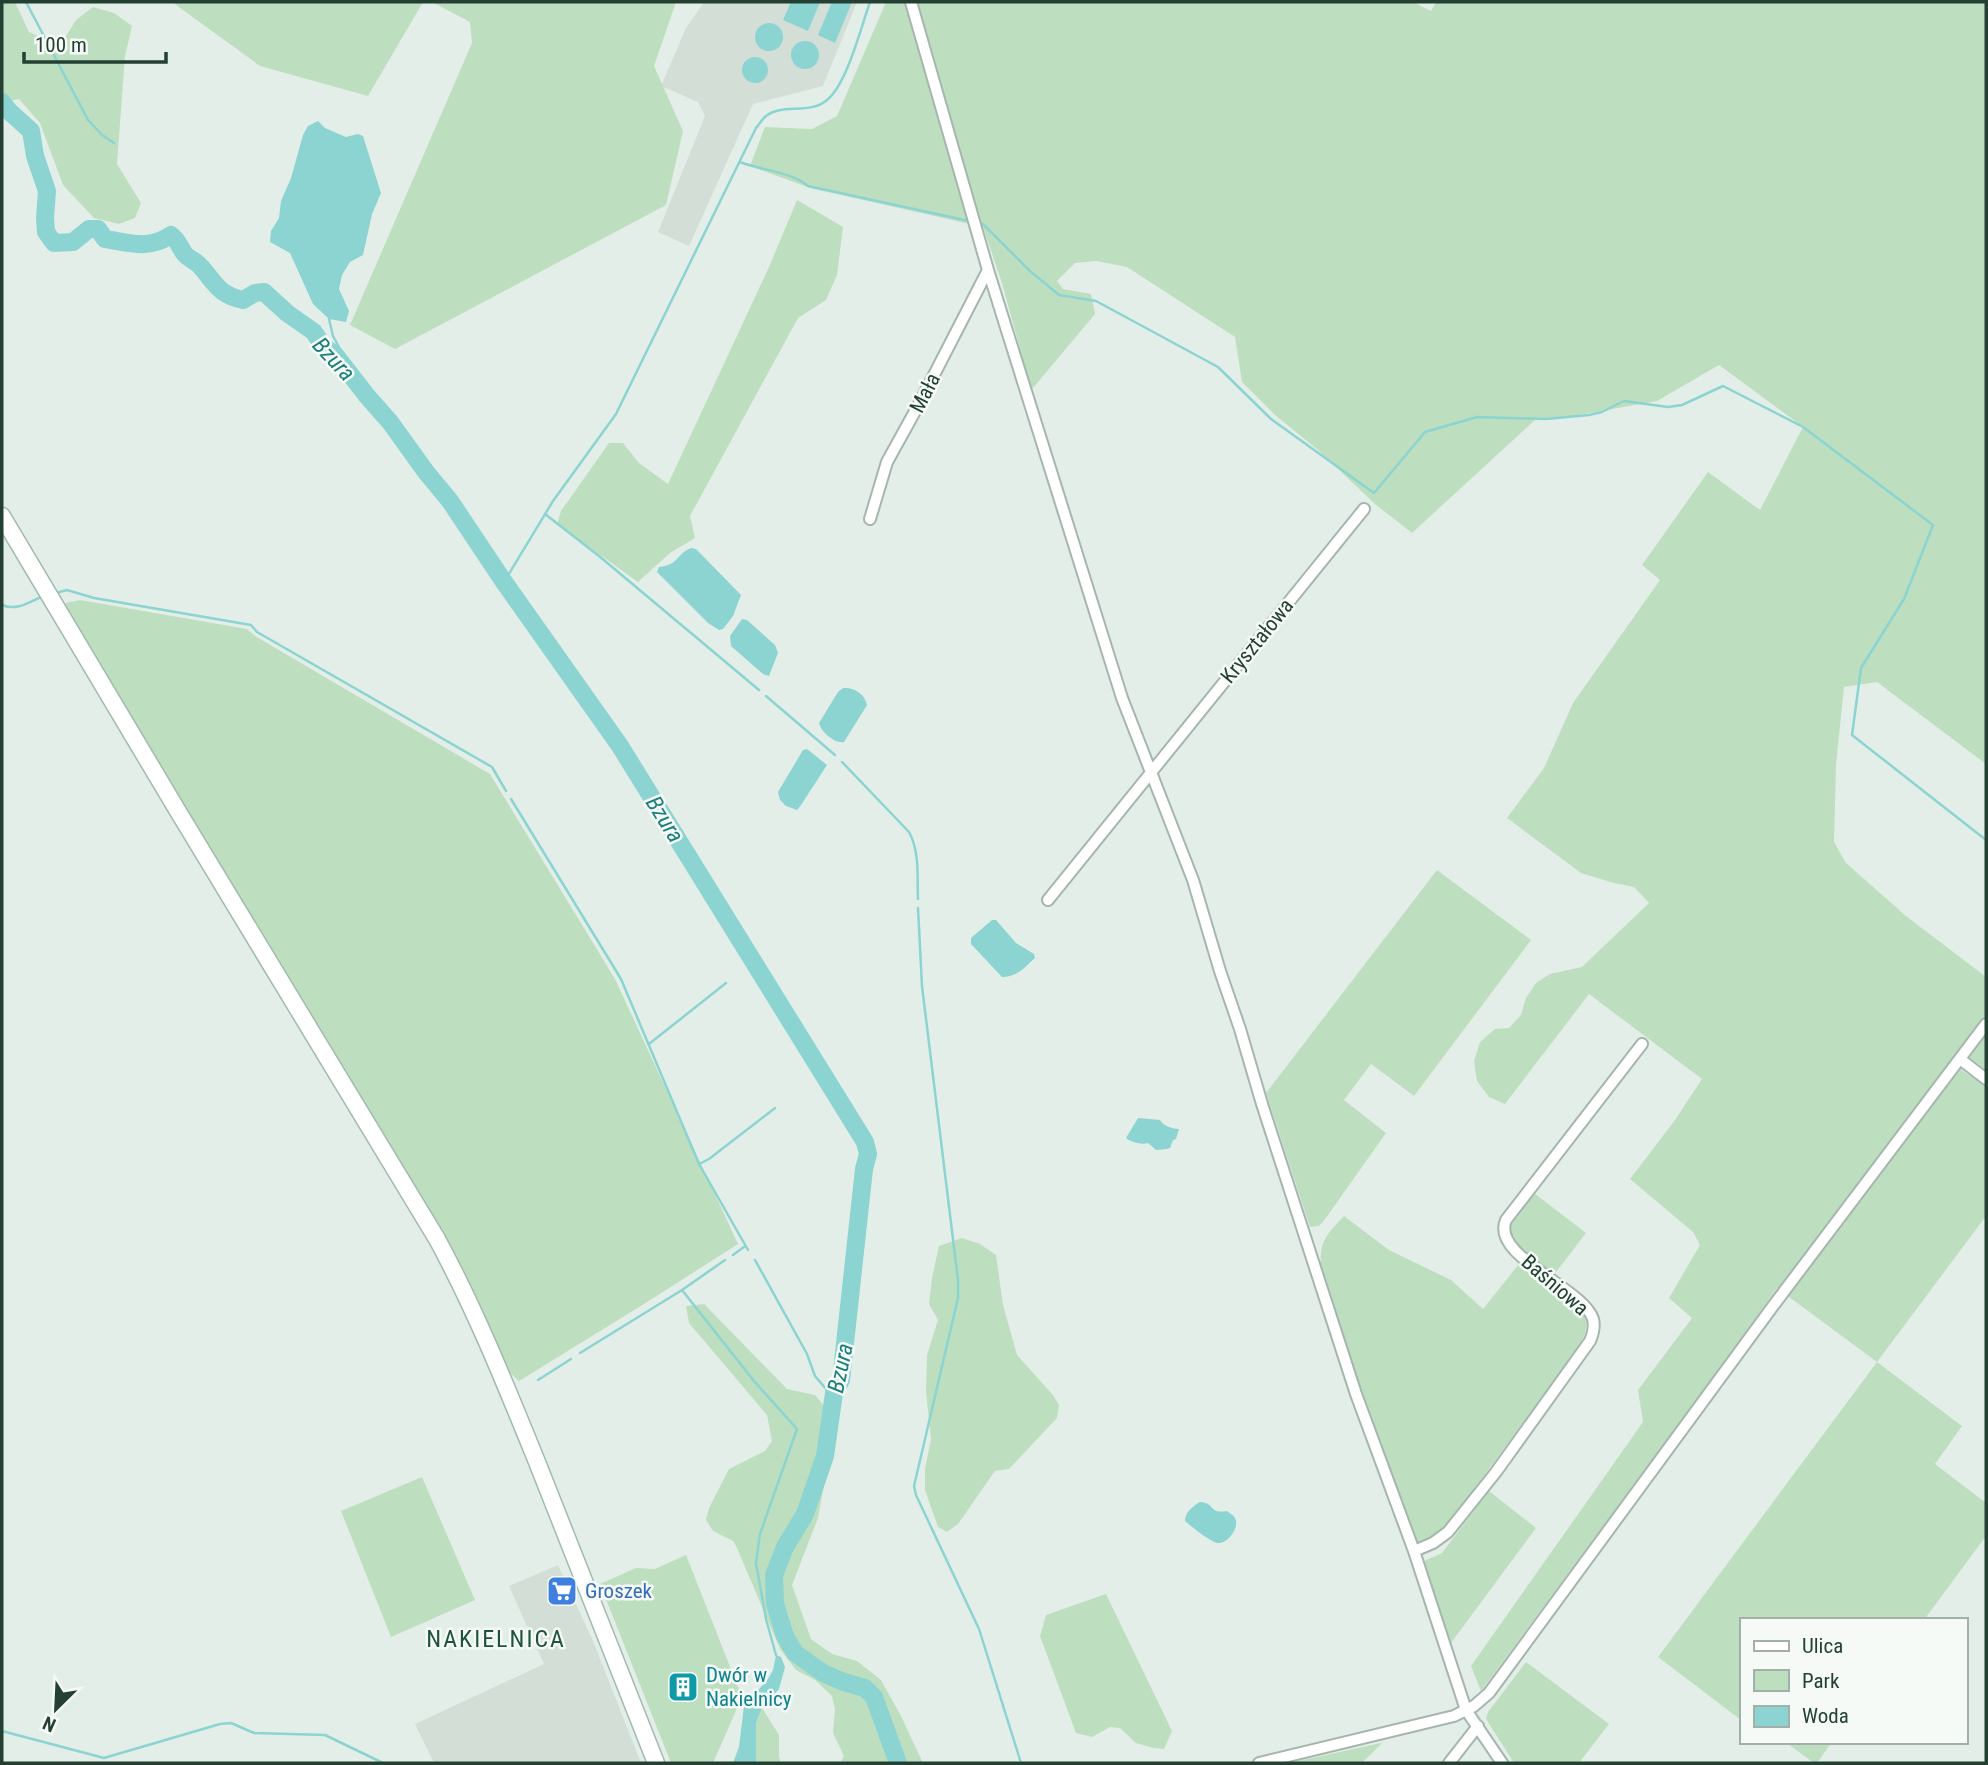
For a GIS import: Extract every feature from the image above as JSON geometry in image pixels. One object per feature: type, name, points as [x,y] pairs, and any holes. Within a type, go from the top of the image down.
[{"type":"street","points":[[911,2],[988,270],[1122,698],[1193,880],[1356,1394],[1413,1551],[1466,1710],[1502,1763]]},
{"type":"street","name":"Mała","points":[[870,519],[887,462],[988,270]]},
{"type":"street","name":"Kryształowa","points":[[1048,900],[1364,509]]},
{"type":"street","points":[[2,516],[438,1239],[503,1378],[656,1763]]},
{"type":"street","points":[[1259,1763],[1443,1719],[1481,1701],[1986,1024]]},
{"type":"street","name":"Baśniowa","points":[[1413,1551],[1433,1543],[1448,1532],[1496,1472],[1590,1341],[1594,1331],[1593,1319],[1587,1309],[1520,1255],[1503,1235],[1503,1227],[1642,1044]]},
{"type":"street","points":[[1960,1059],[1986,1079]]},
{"type":"street","points":[[1449,1763],[1478,1726]]},
{"type":"shaded area","points":[[704,2],[857,2],[823,86],[753,104],[689,246],[658,232],[705,116],[698,102],[661,86],[686,28]]},
{"type":"shaded area","points":[[558,1565],[593,1641],[641,1763],[434,1763],[415,1724],[544,1664],[509,1586]]},
{"type":"green space","points":[[2,2],[15,2],[29,32],[60,46],[76,20],[93,7],[114,13],[132,26],[125,56],[117,164],[141,203],[135,218],[119,224],[94,218],[63,185],[40,123],[19,99],[2,102]]},
{"type":"green space","points":[[172,2],[423,2],[368,96],[260,66]]},
{"type":"green space","points":[[432,2],[676,2],[654,66],[683,131],[666,205],[395,349],[350,325],[472,43],[470,22]]},
{"type":"green space","points":[[886,2],[1413,2],[1431,11],[1436,2],[1986,3],[1986,764],[1877,682],[1844,687],[1836,765],[1834,842],[1846,863],[1906,916],[1986,977],[1986,1070],[1960,1050],[1917,1124],[1960,1069],[1986,1087],[1986,1216],[1877,1362],[1777,1288],[1481,1691],[1471,1666],[1643,1422],[1638,1390],[1692,1318],[1669,1298],[1700,1245],[1693,1232],[1630,1179],[1702,1079],[1589,994],[1505,1104],[1489,1097],[1477,1081],[1474,1061],[1480,1042],[1495,1029],[1509,1028],[1521,1015],[1526,998],[1536,983],[1550,974],[1582,967],[1649,903],[1634,887],[1581,873],[1507,818],[1544,768],[1573,703],[1660,580],[1642,565],[1708,472],[1760,510],[1803,427],[1719,365],[1657,401],[1535,420],[1412,533],[1375,504],[1242,382],[1235,337],[1127,267],[1096,261],[1075,263],[1057,281],[1063,289],[1091,294],[1095,314],[1033,388],[983,227],[810,188],[750,166],[765,127],[812,129],[837,116]]},
{"type":"green space","points":[[797,200],[843,227],[837,275],[826,300],[798,318],[690,516],[695,538],[670,553],[638,582],[557,524],[561,511],[609,443],[623,443],[639,463],[668,484],[769,267]]},
{"type":"green space","points":[[80,600],[247,629],[490,774],[615,979],[738,1244],[519,1381],[508,1371],[457,1257],[61,604]]},
{"type":"green space","points":[[1437,870],[1531,940],[1414,1096],[1371,1064],[1344,1100],[1386,1133],[1323,1222],[1319,1226],[1310,1227],[1266,1093]]},
{"type":"green space","points":[[1534,1193],[1586,1233],[1553,1276],[1522,1252],[1510,1235],[1511,1218]]},
{"type":"green space","points":[[1344,1216],[1389,1250],[1451,1280],[1483,1309],[1519,1264],[1568,1299],[1586,1321],[1585,1333],[1576,1352],[1448,1524],[1428,1539],[1417,1543],[1351,1360],[1321,1264],[1323,1243]]},
{"type":"green space","points":[[962,1238],[980,1244],[996,1255],[1003,1305],[1017,1355],[1059,1405],[1057,1418],[1009,1469],[995,1471],[958,1524],[947,1532],[938,1527],[925,1490],[925,1469],[931,1439],[926,1392],[927,1355],[938,1320],[929,1304],[939,1246]]},
{"type":"green space","points":[[704,1304],[787,1389],[815,1395],[836,1420],[818,1518],[792,1585],[811,1639],[832,1654],[857,1661],[881,1680],[923,1763],[840,1763],[844,1756],[833,1733],[835,1709],[832,1696],[815,1680],[796,1670],[780,1649],[733,1541],[713,1531],[706,1520],[709,1508],[729,1469],[765,1451],[772,1441],[767,1415],[689,1323],[686,1306]]},
{"type":"green space","points":[[1877,1362],[1962,1426],[1935,1464],[1986,1503],[1986,1536],[1925,1618],[1740,1618],[1740,1719],[1658,1657]]},
{"type":"green space","points":[[422,1477],[475,1600],[391,1637],[341,1511]]},
{"type":"green space","points":[[1489,1491],[1536,1528],[1451,1643],[1424,1561],[1442,1553]]},
{"type":"green space","points":[[686,1555],[742,1697],[713,1763],[671,1763],[600,1584],[636,1568],[655,1569]]},
{"type":"green space","points":[[1106,1594],[1172,1731],[1164,1749],[1136,1743],[1120,1728],[1110,1727],[1092,1737],[1076,1733],[1040,1636],[1046,1615]]},
{"type":"green space","points":[[1526,1662],[1609,1724],[1579,1763],[1514,1763],[1486,1719],[1488,1712]]},
{"type":"green space","points":[[762,1708],[779,1735],[781,1763],[756,1763],[756,1723]]},
{"type":"green space","points":[[1381,1743],[1362,1763],[1289,1763]]},
{"type":"green space","points":[[1788,1744],[1831,1744],[1817,1763]]},
{"type":"water","points":[[791,2],[820,2],[808,31],[783,20]]},
{"type":"water","points":[[832,2],[852,2],[835,43],[818,35]]},
{"type":"water","points":[[769,23],[779,27],[783,37],[779,47],[769,51],[759,47],[755,37],[759,27]]},
{"type":"water","points":[[805,41],[815,45],[819,55],[815,65],[805,69],[795,65],[791,55],[795,45]]},
{"type":"water","points":[[755,57],[765,60],[768,70],[765,80],[755,83],[745,80],[742,70],[745,60]]},
{"type":"water","points":[[318,121],[325,128],[346,137],[358,134],[363,136],[381,193],[372,214],[363,255],[350,262],[342,275],[339,289],[349,311],[346,322],[329,319],[313,304],[290,253],[270,242],[271,231],[279,218],[281,201],[291,178],[303,135],[308,126]]},
{"type":"water","points":[[691,548],[696,549],[741,595],[733,616],[723,629],[719,630],[708,623],[657,572],[659,567],[674,562]]},
{"type":"water","points":[[742,619],[747,620],[775,645],[778,653],[769,676],[763,674],[731,646],[730,636]]},
{"type":"water","points":[[843,688],[858,692],[867,705],[844,742],[840,742],[829,737],[819,723]]},
{"type":"water","points":[[807,749],[827,765],[797,810],[786,806],[780,800],[778,792],[803,750]]},
{"type":"water","points":[[992,920],[996,920],[1016,943],[1034,954],[1035,958],[1012,975],[1002,977],[971,944],[971,938]]},
{"type":"water","points":[[1138,1118],[1160,1120],[1168,1127],[1179,1129],[1170,1148],[1156,1150],[1148,1143],[1136,1143],[1126,1138]]},
{"type":"water","points":[[1200,1502],[1217,1511],[1227,1511],[1234,1517],[1236,1526],[1226,1541],[1215,1542],[1185,1521],[1188,1512]]},
{"type":"water","points":[[776,1655],[781,1657],[785,1667],[779,1689],[762,1708],[756,1723],[756,1763],[733,1763],[739,1747],[744,1706],[768,1679]]},
{"type":"waterway","points":[[26,2],[88,120],[114,143]]},
{"type":"waterway","points":[[504,582],[553,501],[616,414],[756,128],[773,112],[813,107],[827,100],[847,69],[870,2]]},
{"type":"waterway","name":"Bzura","points":[[2,102],[31,131],[35,156],[47,191],[46,232],[54,243],[73,242],[89,229],[98,229],[105,239],[139,244],[155,243],[171,235],[186,255],[199,265],[223,292],[243,300],[255,293],[264,292],[314,332],[323,346],[336,356],[450,501],[620,746],[865,1142],[868,1154],[864,1169],[841,1380],[834,1393],[825,1456],[805,1514],[785,1547],[774,1575],[775,1604],[785,1636],[795,1653],[823,1673],[865,1688],[874,1697],[898,1763]]},
{"type":"waterway","points":[[740,162],[785,174],[808,186],[969,221]]},
{"type":"waterway","points":[[983,224],[1030,271],[1059,295],[1096,301],[1218,367],[1271,419],[1374,493],[1425,432],[1477,417],[1546,419],[1589,415],[1624,401],[1668,407],[1682,405],[1723,386],[1803,427],[1933,525],[1904,599],[1861,668],[1852,735],[1986,840]]},
{"type":"waterway","points":[[329,319],[340,349],[336,356]]},
{"type":"waterway","points":[[545,514],[759,690]]},
{"type":"waterway","points":[[56,593],[67,590],[94,598],[251,625],[257,632],[492,767],[506,791]]},
{"type":"waterway","points":[[2,605],[17,607],[41,597]]},
{"type":"waterway","points":[[766,696],[835,755]]},
{"type":"waterway","points":[[842,762],[909,832],[916,856],[918,899]]},
{"type":"waterway","points":[[511,799],[621,979],[699,1164],[748,1250]]},
{"type":"waterway","points":[[918,908],[922,986],[958,1298],[914,1486],[979,1629],[1021,1763]]},
{"type":"waterway","points":[[649,1044],[726,983]]},
{"type":"waterway","points":[[699,1164],[775,1108]]},
{"type":"waterway","points":[[733,1255],[744,1247]]},
{"type":"waterway","points":[[580,1353],[725,1260]]},
{"type":"waterway","points":[[755,1260],[807,1354],[815,1376],[826,1389],[834,1393]]},
{"type":"waterway","points":[[682,1290],[754,1381],[797,1429],[760,1534],[756,1563],[766,1619],[776,1655]]},
{"type":"waterway","points":[[538,1380],[571,1359]]},
{"type":"waterway","points":[[2,1731],[104,1758],[231,1723],[254,1733],[325,1735],[383,1763]]},
{"type":"place","name":"Groszek","points":[[562,1591]]},
{"type":"place","name":"Dwór w Nakielnicy","points":[[683,1687]]},
{"type":"district","name":"NAKIELNICA","points":[[496,1639]]}]
